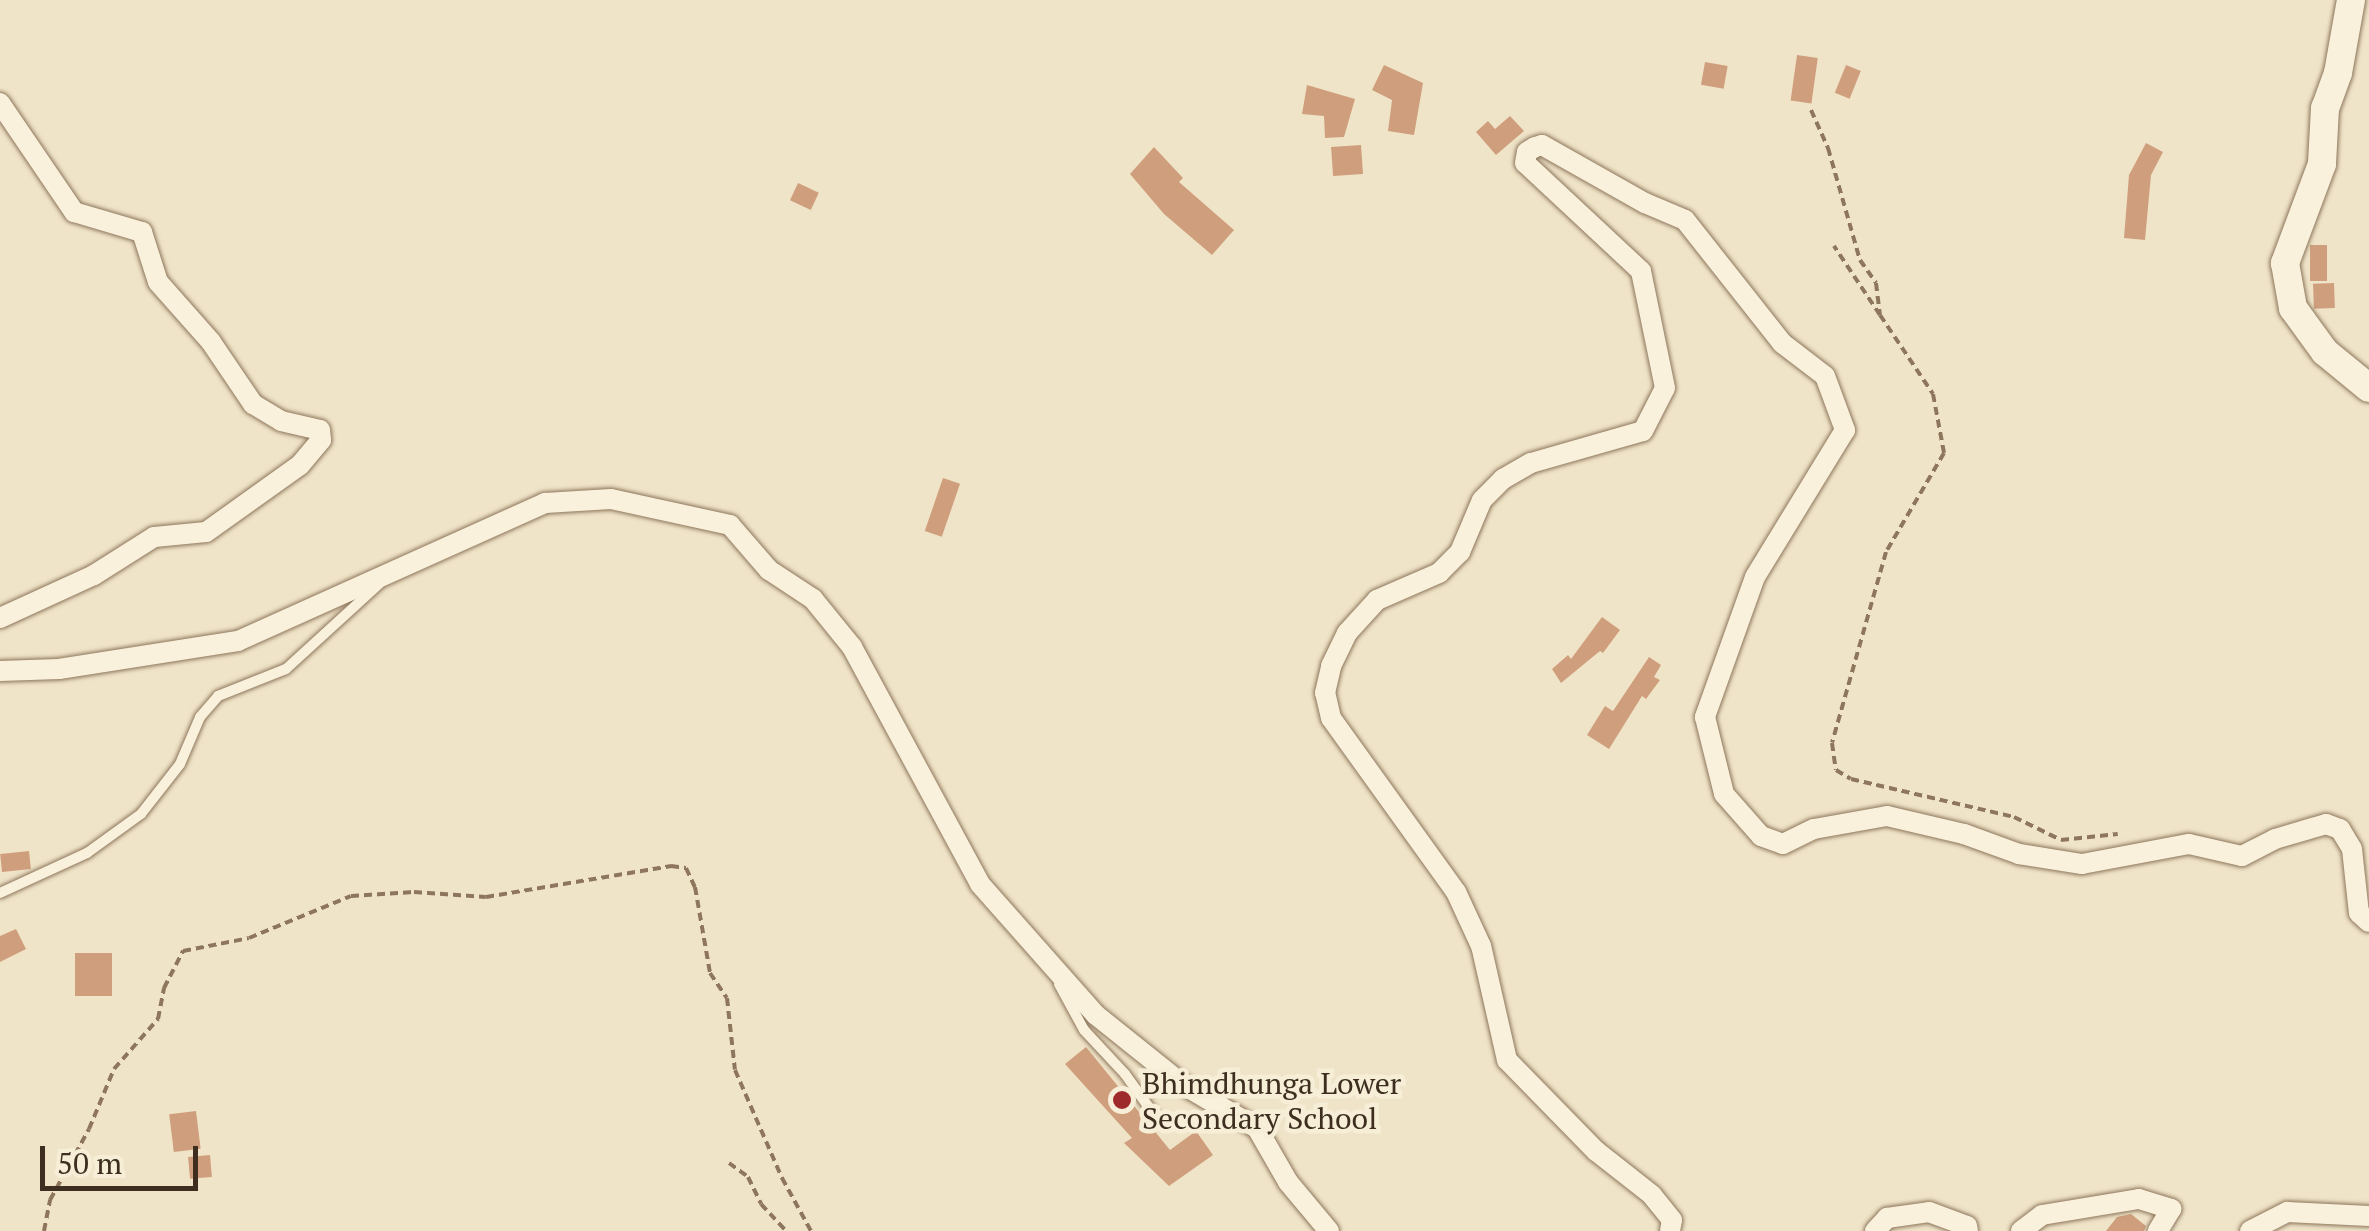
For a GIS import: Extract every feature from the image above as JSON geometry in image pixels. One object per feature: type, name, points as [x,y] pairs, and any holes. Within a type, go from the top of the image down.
[{"type":"main road","points":[[2350,0],[2338,73],[2326,108],[2322,164],[2285,264],[2293,308],[2326,352],[2369,388]]},
{"type":"street","points":[[0,103],[74,212],[142,232],[158,282],[211,342],[254,404],[280,421],[320,430],[321,440],[300,465],[206,532],[154,537],[94,575],[0,618]]},
{"type":"street","points":[[1674,1227],[1652,1195],[1596,1152],[1508,1060],[1481,946],[1456,892],[1330,718],[1325,693],[1330,666],[1347,633],[1378,600],[1439,572],[1460,552],[1482,500],[1503,479],[1531,463],[1643,431],[1664,388],[1642,271],[1525,163],[1527,152],[1535,147],[1542,145],[1644,203],[1685,220],[1782,344],[1825,376],[1845,430],[1755,577],[1705,717],[1724,794],[1761,836],[1783,844],[1814,829],[1887,816],[1964,834],[2019,854],[2082,864],[2188,844],[2242,856],[2275,839],[2326,824],[2340,829],[2352,849],[2359,913],[2369,922]]},
{"type":"street","points":[[0,671],[60,668],[238,641],[545,503],[611,498],[730,525],[770,570],[813,599],[852,647],[980,884],[1047,963],[1096,1016],[1182,1084],[1257,1128],[1288,1182],[1329,1231]]},
{"type":"street","points":[[2021,1231],[2042,1215],[2139,1199],[2171,1209],[2158,1231]]},
{"type":"street","points":[[1875,1231],[1886,1218],[1929,1212],[1967,1226],[1968,1231]]},
{"type":"street","points":[[2250,1231],[2287,1212],[2369,1216]]},
{"type":"lane","points":[[0,893],[86,853],[141,814],[180,764],[200,717],[218,696],[286,669],[392,573]]},
{"type":"lane","points":[[1047,963],[1084,1030],[1125,1074],[1158,1120]]},
{"type":"path","points":[[1811,110],[1828,148],[1860,260],[1876,284],[1880,315]]},
{"type":"path","points":[[1834,246],[1933,394],[1944,453],[1886,552],[1832,743],[1836,770],[1851,779],[2014,817],[2061,840],[2127,834]]},
{"type":"path","points":[[44,1231],[50,1200],[89,1129],[114,1069],[158,1019],[164,988],[183,951],[249,938],[351,896],[414,892],[486,897],[670,866],[686,868],[695,887],[710,974],[727,998],[735,1070],[782,1178],[811,1231]]},
{"type":"path","points":[[729,1162],[748,1177],[761,1204],[786,1231]]},
{"type":"building","points":[[1797,55],[1818,58],[1811,103],[1791,101]]},
{"type":"building","points":[[1705,62],[1728,66],[1724,89],[1701,85]]},
{"type":"building","points":[[1384,65],[1423,83],[1414,135],[1388,131],[1392,100],[1372,90]]},
{"type":"building","points":[[1846,65],[1861,71],[1850,99],[1835,93]]},
{"type":"building","points":[[1307,85],[1355,99],[1344,137],[1325,138],[1324,116],[1302,114]]},
{"type":"building","points":[[1510,116],[1524,131],[1496,155],[1476,132],[1488,121],[1495,129]]},
{"type":"building","points":[[2146,143],[2163,152],[2151,175],[2145,240],[2124,238],[2129,175]]},
{"type":"building","points":[[1361,145],[1363,174],[1333,176],[1331,147]]},
{"type":"building","points":[[1154,147],[1183,178],[1179,182],[1234,230],[1212,255],[1164,214],[1130,174]]},
{"type":"building","points":[[798,183],[819,193],[811,210],[790,200]]},
{"type":"building","points":[[2310,245],[2327,245],[2327,281],[2310,281]]},
{"type":"building","points":[[2334,283],[2335,308],[2314,309],[2313,284]]},
{"type":"building","points":[[943,478],[960,484],[942,537],[925,531]]},
{"type":"building","points":[[1602,617],[1620,630],[1603,653],[1600,651],[1561,683],[1552,669],[1568,655],[1571,659]]},
{"type":"building","points":[[1649,657],[1661,665],[1654,677],[1660,680],[1646,699],[1642,696],[1609,749],[1587,735],[1605,706],[1613,711]]},
{"type":"building","points":[[29,851],[31,869],[2,872],[0,854]]},
{"type":"building","points":[[16,929],[26,949],[0,962],[0,936]]},
{"type":"building","points":[[75,953],[112,953],[112,996],[75,996]]},
{"type":"building","points":[[1086,1047],[1170,1150],[1196,1131],[1213,1155],[1169,1186],[1124,1143],[1132,1138],[1065,1064]]},
{"type":"building","points":[[196,1111],[201,1149],[174,1152],[169,1114]]},
{"type":"building","points":[[210,1155],[212,1177],[190,1179],[188,1157]]},
{"type":"building","points":[[2131,1214],[2146,1226],[2144,1231],[2106,1231],[2117,1217]]},
{"type":"place","name":"Bhimdhunga Lower Secondary School","points":[[1122,1100]]}]
